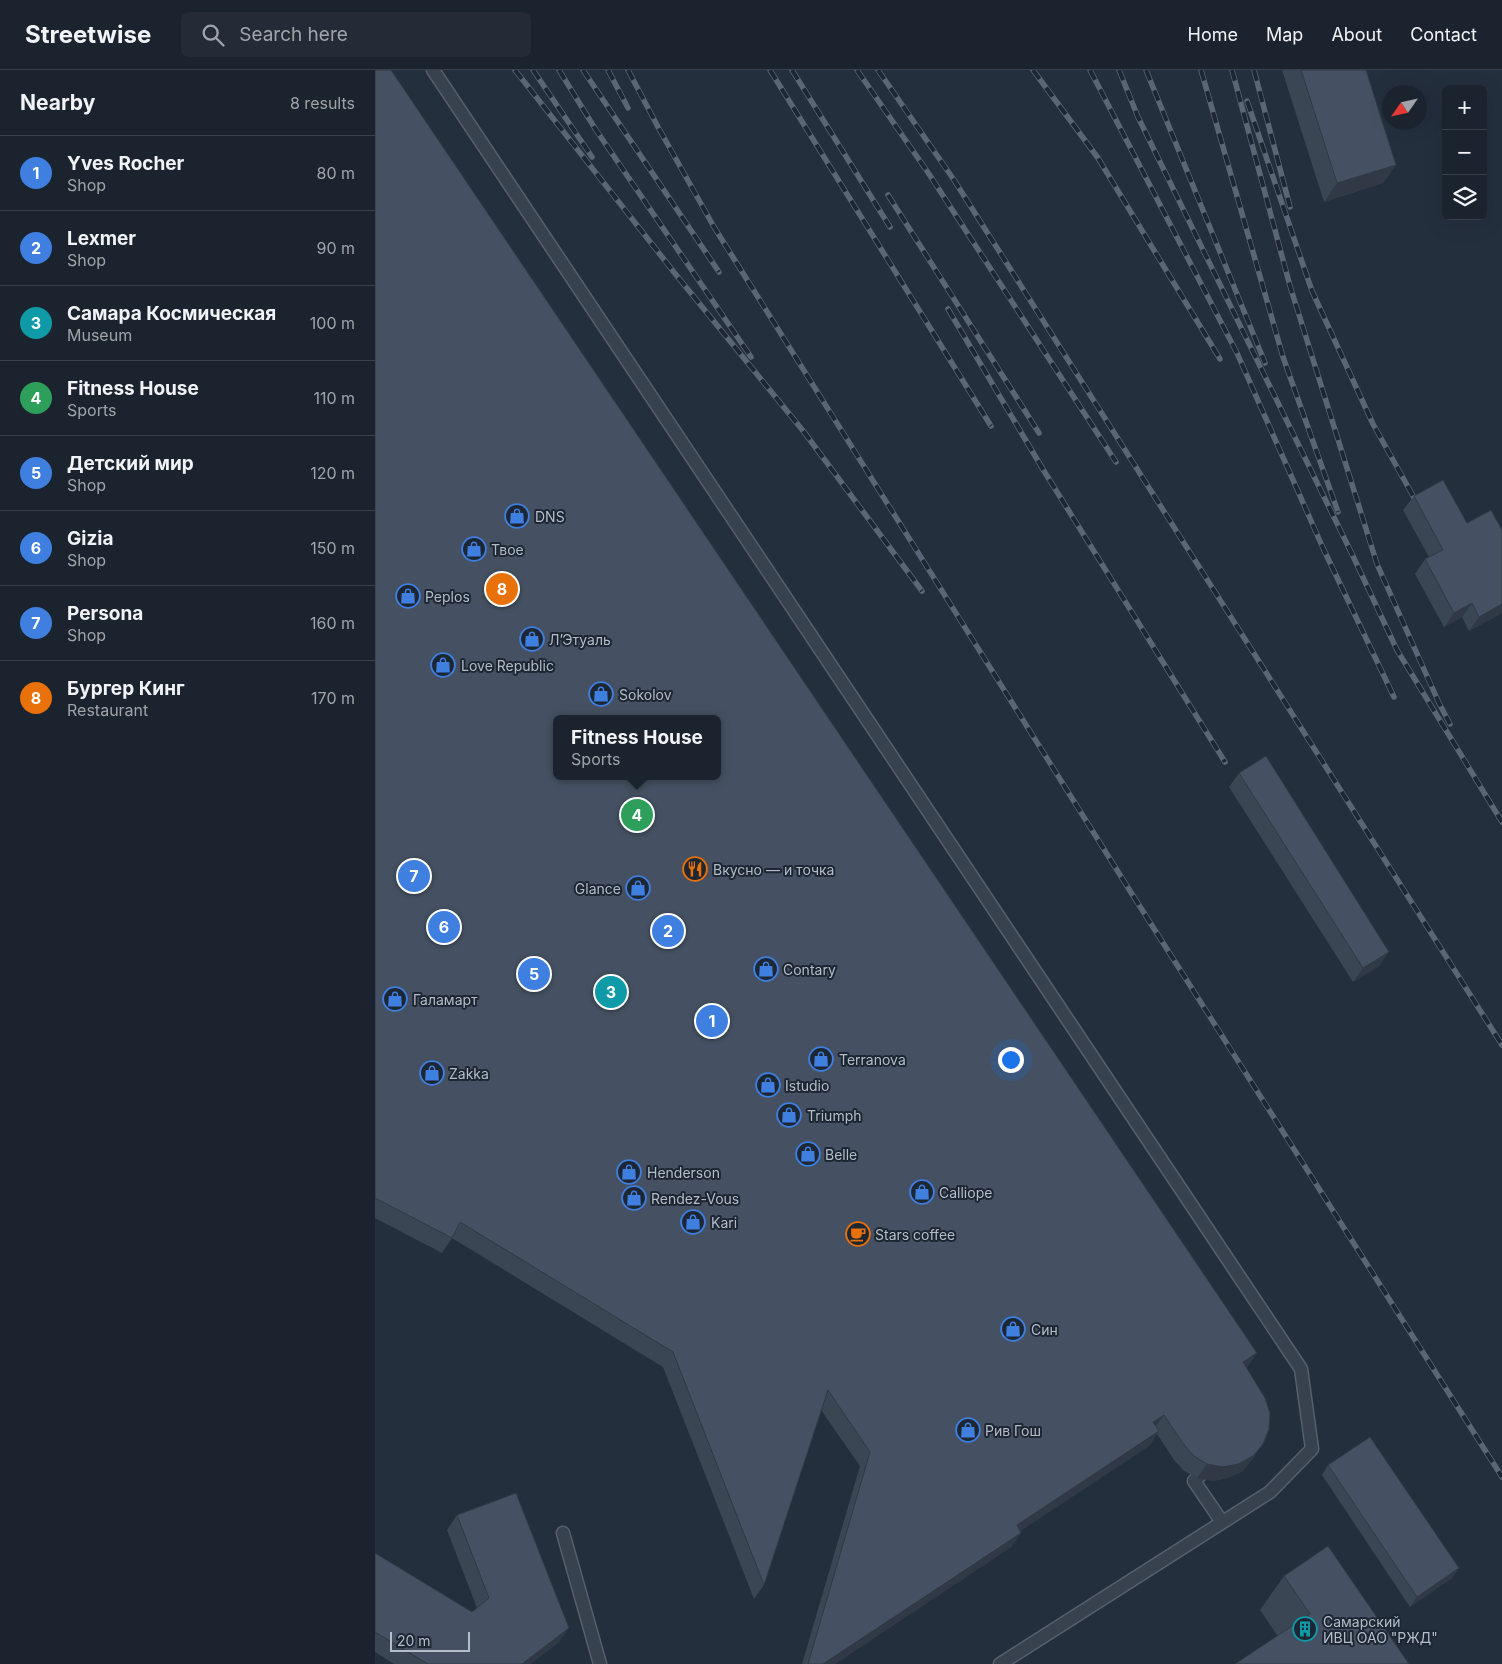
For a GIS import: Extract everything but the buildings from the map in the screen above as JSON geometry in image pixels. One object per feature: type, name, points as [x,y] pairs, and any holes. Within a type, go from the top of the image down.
[{"type":"lane","points":[[433,70],[1301,1369],[1312,1449],[1270,1492],[1000,1664]]},
{"type":"lane","points":[[1214,1464],[1194,1480],[1222,1522]]},
{"type":"lane","points":[[563,1533],[600,1664]]},
{"type":"railway","points":[[515,70],[677,276],[804,432],[922,591]]},
{"type":"railway","points":[[533,70],[592,157]]},
{"type":"railway","points":[[559,70],[596,130],[751,357]]},
{"type":"railway","points":[[583,70],[719,272]]},
{"type":"railway","points":[[608,70],[628,108]]},
{"type":"railway","points":[[628,70],[714,227],[1132,894],[1502,1477]]},
{"type":"railway","points":[[770,70],[991,426]]},
{"type":"railway","points":[[792,70],[890,227]]},
{"type":"railway","points":[[857,70],[929,174],[1116,462]]},
{"type":"railway","points":[[878,70],[954,180],[1502,1045]]},
{"type":"railway","points":[[1033,70],[1098,158],[1220,359]]},
{"type":"railway","points":[[1090,70],[1237,353],[1323,548],[1394,697]]},
{"type":"railway","points":[[1119,70],[1138,117],[1397,650],[1502,822]]},
{"type":"railway","points":[[1146,70],[1265,363]]},
{"type":"railway","points":[[1201,70],[1283,357],[1338,512]]},
{"type":"railway","points":[[1232,70],[1290,286],[1377,564],[1450,724]]},
{"type":"railway","points":[[1254,70],[1290,207]]},
{"type":"railway","points":[[1247,101],[1312,291],[1373,424],[1417,503]]},
{"type":"railway","points":[[888,195],[1039,433]]},
{"type":"railway","points":[[948,309],[1044,471],[1225,762]]},
{"type":"place","name":"DNS","points":[[517,516]]},
{"type":"place","name":"Твое","points":[[474,549]]},
{"type":"place","name":"Бургер Кинг","points":[[502,589]]},
{"type":"place","name":"Peplos","points":[[408,596]]},
{"type":"place","name":"Л’Этуаль","points":[[532,639]]},
{"type":"place","name":"Love Republic","points":[[443,665]]},
{"type":"place","name":"Sokolov","points":[[601,694]]},
{"type":"place","name":"Fitness House","points":[[637,815]]},
{"type":"place","name":"Вкусно — и точка","points":[[695,869]]},
{"type":"place","name":"Persona","points":[[414,876]]},
{"type":"place","name":"Glance","points":[[638,888]]},
{"type":"place","name":"Gizia","points":[[444,927]]},
{"type":"place","name":"Lexmer","points":[[668,931]]},
{"type":"place","name":"Contary","points":[[766,969]]},
{"type":"place","name":"Детский мир","points":[[534,974]]},
{"type":"place","name":"Самара Космическая","points":[[611,992]]},
{"type":"place","name":"Галамарт","points":[[395,999]]},
{"type":"place","name":"Yves Rocher","points":[[712,1021]]},
{"type":"place","name":"Terranova","points":[[821,1059]]},
{"type":"place","name":"Zakka","points":[[432,1073]]},
{"type":"place","name":"Istudio","points":[[768,1085]]},
{"type":"place","name":"Triumph","points":[[789,1115]]},
{"type":"place","name":"Belle","points":[[808,1154]]},
{"type":"place","name":"Henderson","points":[[629,1172]]},
{"type":"place","name":"Calliope","points":[[922,1192]]},
{"type":"place","name":"Rendez-Vous","points":[[634,1198]]},
{"type":"place","name":"Kari","points":[[693,1222]]},
{"type":"place","name":"Stars coffee","points":[[858,1234]]},
{"type":"place","name":"Син","points":[[1013,1329]]},
{"type":"place","name":"Рив Гош","points":[[968,1430]]},
{"type":"place","name":"Самарский ИВЦ ОАО \"РЖД\"","points":[[1305,1629]]}]
